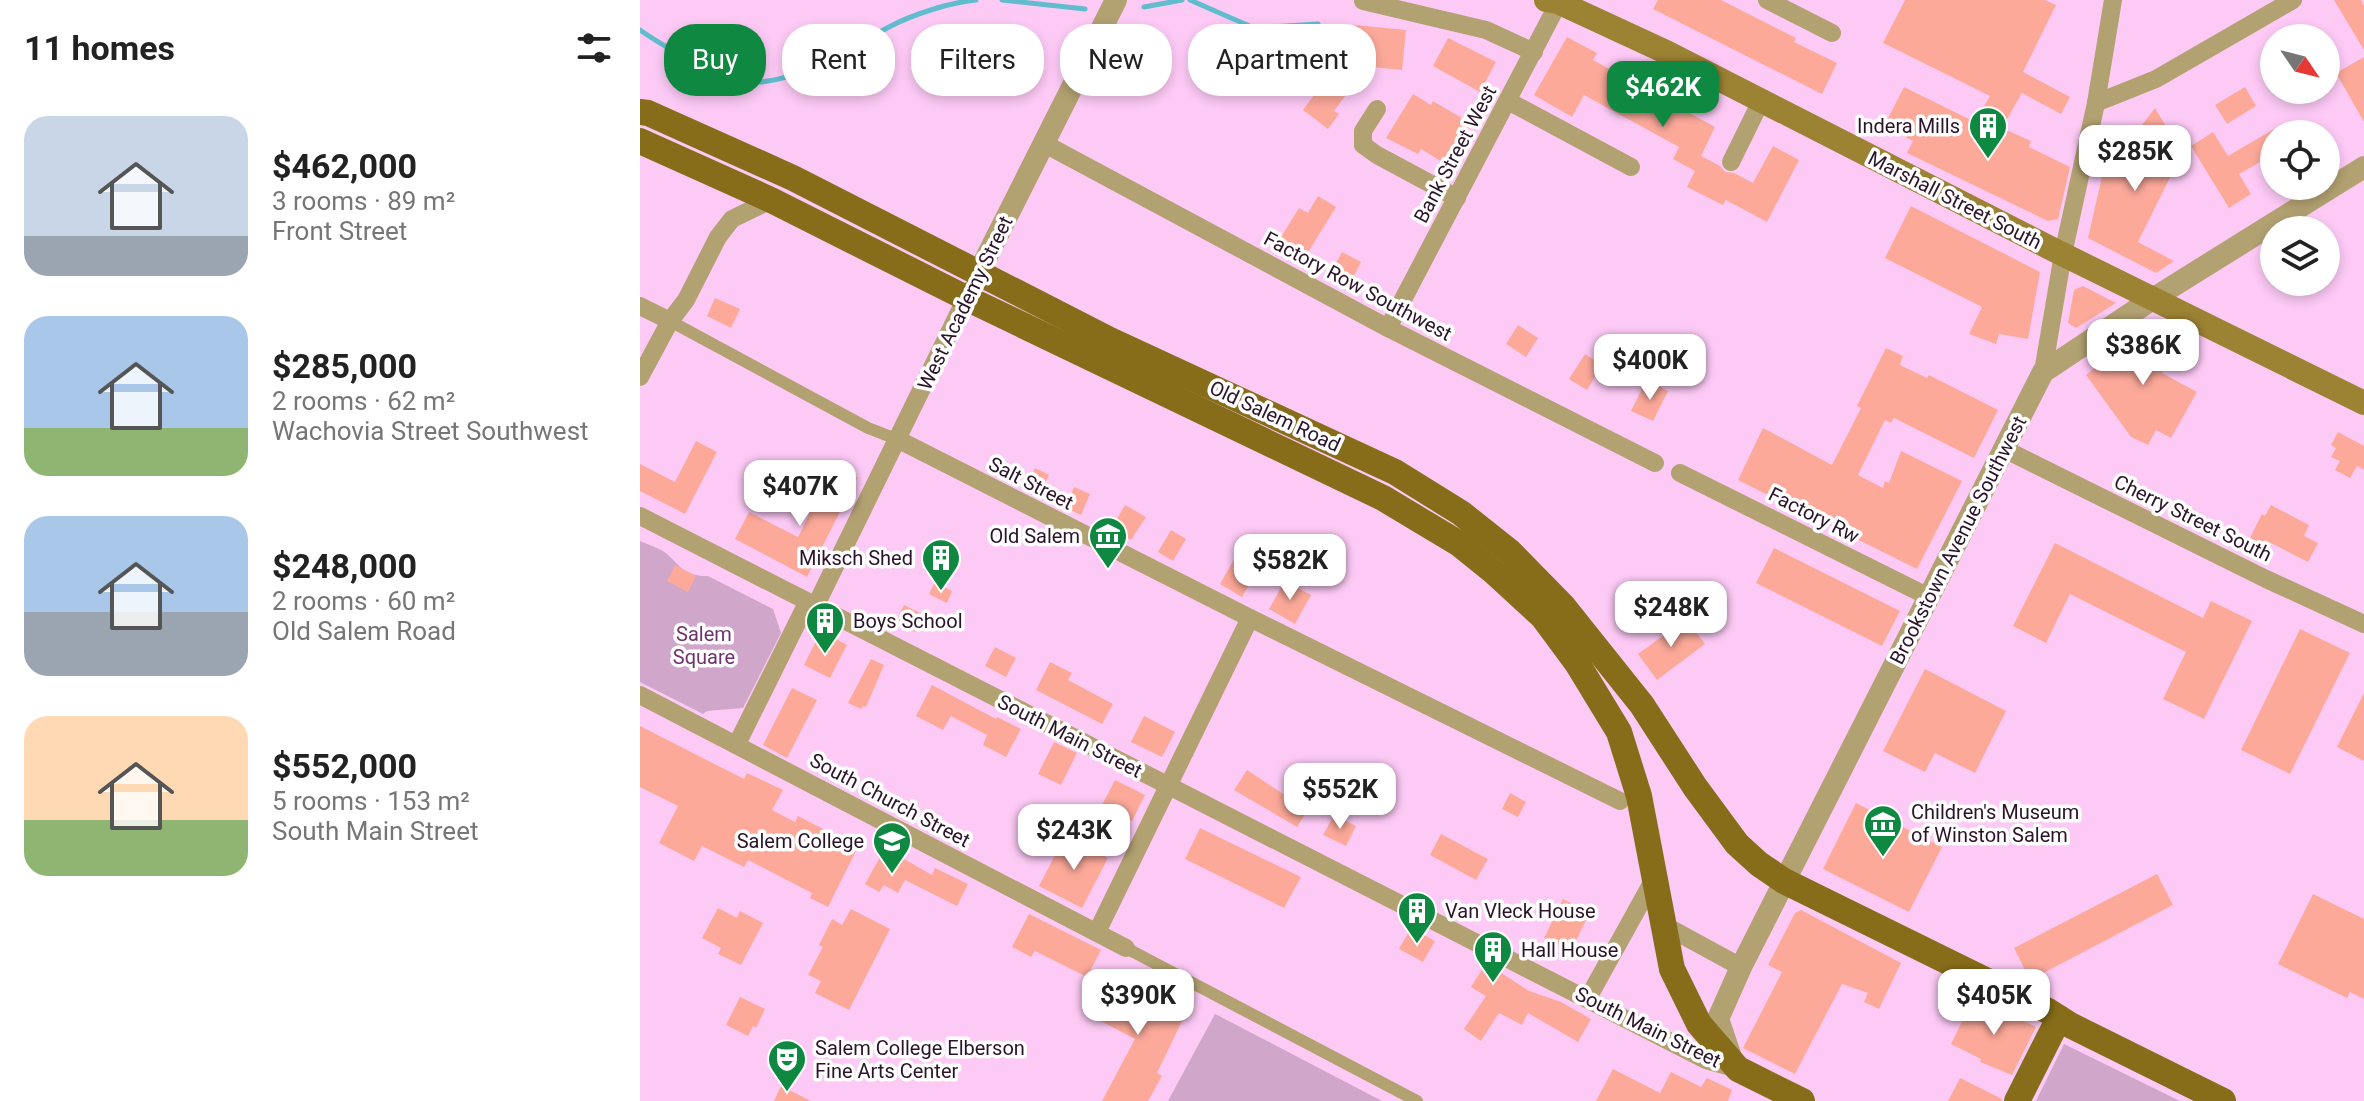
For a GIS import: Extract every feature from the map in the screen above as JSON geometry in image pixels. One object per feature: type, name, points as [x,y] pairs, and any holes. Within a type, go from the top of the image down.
[{"type":"main road","name":"Marshall Street South","points":[[1555,1],[1668,53],[2364,403]]},
{"type":"main road","name":"Old Salem Road","points":[[640,112],[793,178],[1110,340],[1395,472],[1461,513],[1510,552],[1563,606],[1642,705],[1695,787],[1737,844],[1759,864],[1784,881],[2223,1101]]},
{"type":"main road","name":"Old Salem Road","points":[[640,141],[771,200],[966,298],[1383,498],[1458,543],[1494,572],[1543,617],[1577,663],[1619,732],[1639,796],[1672,969],[1699,1024],[1738,1069]]},
{"type":"main road","points":[[2017,1101],[2059,1018]]},
{"type":"main road","name":"South Main Street","points":[[1738,1069],[1802,1101]]},
{"type":"street","name":"West Academy Street","points":[[737,744],[899,440],[966,298],[1116,0]]},
{"type":"street","points":[[1767,0],[1832,33]]},
{"type":"street","points":[[2043,372],[2113,0]]},
{"type":"street","points":[[2096,103],[2156,79],[2293,0]]},
{"type":"street","points":[[1363,1],[1486,30],[1534,52]]},
{"type":"street","name":"Bank Street West","points":[[1388,328],[1534,52],[1555,1]]},
{"type":"street","points":[[1508,101],[1631,167]]},
{"type":"street","points":[[1731,162],[1761,101]]},
{"type":"street","points":[[1377,109],[1363,131],[1363,145],[1457,198]]},
{"type":"street","name":"Factory Row Southwest","points":[[1043,143],[1388,328],[1655,463]]},
{"type":"street","name":"Brookstown Avenue Southwest","points":[[1738,1069],[1724,1042],[1718,1019],[1784,881],[2043,372],[2154,298],[2364,167]]},
{"type":"street","points":[[640,377],[670,321],[686,300],[718,237],[732,219],[771,200]]},
{"type":"street","name":"Salt Street","points":[[640,306],[868,428],[899,440],[1620,801]]},
{"type":"street","name":"Cherry Street South","points":[[2004,449],[2364,624]]},
{"type":"street","name":"Factory Rw","points":[[1680,473],[1929,597]]},
{"type":"street","name":"South Main Street","points":[[640,516],[1706,1060],[1738,1069]]},
{"type":"street","points":[[1097,932],[1250,618]]},
{"type":"street","name":"South Church Street","points":[[640,695],[1417,1101]]},
{"type":"street","points":[[1588,998],[1654,879]]},
{"type":"street","points":[[1662,924],[1741,967]]},
{"type":"green space","name":"Salem Square","points":[[640,541],[663,551],[689,573],[708,576],[773,609],[781,633],[743,708],[703,714],[640,682]]},
{"type":"green space","points":[[1215,1014],[1221,1017],[1382,1101],[1168,1101]]},
{"type":"green space","points":[[2064,1044],[2180,1101],[2036,1101]]},
{"type":"building","points":[[1658,0],[1721,0],[1796,38],[1794,42],[1837,63],[1822,94],[1653,9]]},
{"type":"building","points":[[1905,0],[2045,0],[2056,5],[2023,72],[2070,97],[2061,114],[2022,93],[2002,128],[2031,141],[2029,147],[2070,167],[2058,219],[2048,221],[1907,153],[1913,141],[1884,126],[1904,87],[1975,122],[1990,96],[1883,43]]},
{"type":"building","points":[[2334,0],[2361,0],[2364,6],[2364,50]]},
{"type":"building","points":[[1376,27],[1406,30],[1402,70],[1376,67]]},
{"type":"building","points":[[1567,37],[1597,53],[1593,60],[1715,127],[1701,156],[1725,172],[1753,183],[1773,146],[1799,160],[1767,222],[1726,200],[1723,205],[1687,187],[1695,171],[1673,159],[1679,147],[1584,95],[1572,117],[1534,95]]},
{"type":"building","points":[[1448,38],[1496,62],[1480,92],[1433,66]]},
{"type":"building","points":[[2364,57],[2364,122],[2340,80],[2340,71]]},
{"type":"building","points":[[2245,87],[2256,106],[2227,124],[2215,105]]},
{"type":"building","points":[[1413,94],[1431,105],[1433,101],[1472,124],[1447,165],[1421,149],[1418,154],[1386,138]]},
{"type":"building","points":[[1313,96],[1345,96],[1334,111],[1339,114],[1328,129],[1303,110]]},
{"type":"building","points":[[2155,108],[2182,153],[2138,242],[2174,261],[2156,273],[2088,238],[2102,177]]},
{"type":"building","points":[[2213,132],[2228,156],[2260,137],[2260,162],[2239,174],[2251,194],[2229,208],[2191,146]]},
{"type":"building","points":[[1318,196],[1336,207],[1307,254],[1281,237],[1299,208],[1308,213]]},
{"type":"building","points":[[1911,206],[2040,272],[2028,339],[1999,334],[1996,344],[1969,334],[1982,307],[1885,258]]},
{"type":"building","points":[[1342,252],[1361,262],[1348,287],[1329,277]]},
{"type":"building","points":[[2083,286],[2116,303],[2076,328],[2068,323],[2074,290]]},
{"type":"building","points":[[715,298],[740,309],[731,328],[707,316]]},
{"type":"building","points":[[1518,325],[1538,338],[1526,357],[1506,344]]},
{"type":"building","points":[[2161,330],[2179,340],[2162,373],[2197,392],[2171,438],[2156,430],[2148,445],[2131,437],[2086,375],[2134,336],[2146,343]]},
{"type":"building","points":[[1886,348],[1903,356],[1900,365],[1927,378],[1929,375],[1998,410],[1974,458],[1894,418],[1891,423],[1885,420],[1858,475],[1883,488],[1885,481],[1889,483],[1901,451],[1962,481],[1917,569],[1738,480],[1763,428],[1832,465],[1861,408],[1857,406]]},
{"type":"building","points":[[1585,354],[1602,365],[1587,390],[1569,379]]},
{"type":"building","points":[[1654,384],[1668,391],[1653,421],[1631,411],[1643,387],[1651,390]]},
{"type":"building","points":[[2338,432],[2364,446],[2364,470],[2357,466],[2350,478],[2335,470],[2340,461],[2331,457],[2336,448],[2331,445]]},
{"type":"building","points":[[696,441],[717,452],[685,514],[640,491],[640,464],[675,482]]},
{"type":"building","points":[[834,466],[857,478],[807,577],[735,539],[749,512],[798,537]]},
{"type":"building","points":[[1035,468],[1049,475],[1040,493],[1026,487]]},
{"type":"building","points":[[1074,487],[1090,494],[1081,515],[1066,508]]},
{"type":"building","points":[[1125,505],[1146,517],[1131,540],[1111,529]]},
{"type":"building","points":[[2271,505],[2309,525],[2304,536],[2318,543],[2308,562],[2271,543],[2268,548],[2250,538],[2262,514],[2265,516]]},
{"type":"building","points":[[1171,530],[1186,539],[1173,561],[1158,552]]},
{"type":"building","points":[[2055,543],[2203,618],[2211,601],[2252,621],[2204,719],[2163,699],[2186,652],[2070,594],[2046,643],[2013,626]]},
{"type":"building","points":[[1774,548],[1900,611],[1882,646],[1756,583]]},
{"type":"building","points":[[1236,556],[1258,569],[1242,597],[1220,584]]},
{"type":"building","points":[[675,565],[696,576],[688,592],[667,581]]},
{"type":"building","points":[[1285,581],[1311,595],[1295,624],[1269,609]]},
{"type":"building","name":"Miksch Shed","points":[[935,582],[952,591],[947,603],[929,594]]},
{"type":"building","points":[[904,605],[924,615],[915,632],[896,622]]},
{"type":"building","points":[[1686,619],[1705,644],[1657,680],[1638,654]]},
{"type":"building","points":[[2300,629],[2350,653],[2290,774],[2241,750]]},
{"type":"building","name":"Boys School","points":[[821,631],[847,645],[830,678],[804,665]]},
{"type":"building","points":[[995,647],[1016,658],[1006,677],[985,666]]},
{"type":"building","points":[[871,659],[884,665],[866,707],[861,709],[848,703]]},
{"type":"building","points":[[1050,662],[1072,673],[1068,680],[1113,704],[1102,724],[1036,690]]},
{"type":"building","points":[[1925,669],[2006,711],[1975,773],[1935,753],[1925,772],[1883,751]]},
{"type":"building","points":[[932,685],[1021,729],[1006,757],[983,745],[987,735],[951,716],[943,730],[916,716]]},
{"type":"building","points":[[792,688],[817,700],[787,758],[763,745]]},
{"type":"building","points":[[2364,693],[2364,761],[2337,747]]},
{"type":"building","points":[[1144,716],[1175,732],[1162,757],[1131,742]]},
{"type":"building","points":[[640,726],[744,779],[747,773],[783,790],[772,810],[795,822],[798,816],[858,847],[828,907],[810,898],[812,893],[748,860],[744,867],[702,846],[694,861],[659,843],[678,806],[640,787]]},
{"type":"building","points":[[1054,742],[1077,753],[1061,785],[1038,774]]},
{"type":"building","points":[[1247,770],[1288,797],[1294,787],[1314,800],[1297,827],[1234,790]]},
{"type":"building","points":[[1115,780],[1145,795],[1132,821],[1102,805]]},
{"type":"building","points":[[1510,793],[1526,802],[1518,817],[1502,809]]},
{"type":"building","name":"Children's Museum of Winston Salem","points":[[1856,803],[1942,847],[1909,912],[1823,869]]},
{"type":"building","points":[[1334,815],[1356,826],[1346,846],[1323,835]]},
{"type":"building","points":[[1200,828],[1301,877],[1284,908],[1185,859]]},
{"type":"building","points":[[1441,834],[1488,859],[1476,880],[1430,855]]},
{"type":"building","points":[[1065,836],[1108,858],[1082,908],[1039,886]]},
{"type":"building","points":[[885,848],[932,875],[935,868],[968,884],[957,906],[905,880],[898,893],[884,885],[879,892],[865,884]]},
{"type":"building","points":[[2157,874],[2173,905],[2030,980],[2014,948]]},
{"type":"building","points":[[2313,894],[2364,919],[2364,999],[2350,992],[2347,998],[2278,964]]},
{"type":"building","points":[[1563,899],[1590,912],[1571,951],[1544,938]]},
{"type":"building","points":[[718,908],[737,918],[740,911],[763,923],[741,965],[718,954],[721,948],[702,938]]},
{"type":"building","points":[[851,909],[890,929],[849,1010],[815,993],[821,981],[808,975],[823,947],[819,945],[832,919],[842,925]]},
{"type":"building","points":[[1801,910],[1901,963],[1879,1009],[1864,1002],[1868,993],[1842,984],[1795,1074],[1743,1048],[1782,972],[1768,965],[1795,913]]},
{"type":"building","points":[[1029,914],[1101,950],[1087,977],[1035,951],[1031,957],[1012,947]]},
{"type":"building","name":"Van Vleck House","points":[[1411,928],[1435,941],[1423,962],[1399,949]]},
{"type":"building","points":[[1486,963],[1529,991],[1561,1002],[1591,1019],[1578,1042],[1528,1013],[1522,1025],[1499,1013],[1481,1041],[1464,1029],[1486,996],[1471,987]]},
{"type":"building","points":[[1115,977],[1128,985],[1131,980],[1153,992],[1151,996],[1186,1013],[1157,1073],[1162,1076],[1148,1101],[1102,1101],[1135,1039],[1095,1018],[1106,999],[1092,992],[1098,980],[1110,986]]},
{"type":"building","points":[[740,997],[765,1009],[756,1028],[753,1026],[748,1036],[726,1025]]},
{"type":"building","points":[[1972,1001],[2001,1015],[2003,1011],[2036,1027],[2012,1075],[1980,1062],[1981,1059],[1951,1044]]},
{"type":"building","points":[[1613,1069],[1660,1093],[1671,1072],[1701,1087],[1707,1078],[1732,1090],[1728,1101],[1596,1101]]},
{"type":"building","points":[[1960,1078],[2002,1099],[2001,1101],[1948,1101]]},
{"type":"building","name":"Salem College Elberson Fine Arts Center","points":[[781,1086],[811,1101],[774,1101]]},
{"type":"waterway","points":[[640,30],[714,77],[763,82],[807,70],[908,18],[943,6],[976,0]]},
{"type":"waterway","points":[[1002,0],[1085,9]]},
{"type":"waterway","points":[[1144,7],[1182,0]]},
{"type":"waterway","points":[[1190,0],[1245,24]]},
{"type":"place","name":"Indera Mills","points":[[1988,160]]},
{"type":"place","name":"Old Salem","points":[[1108,570]]},
{"type":"place","name":"Miksch Shed","points":[[941,592]]},
{"type":"place","name":"Boys School","points":[[825,655]]},
{"type":"place","name":"Children's Museum of Winston Salem","points":[[1883,858]]},
{"type":"place","name":"Salem College","points":[[892,875]]},
{"type":"place","name":"Van Vleck House","points":[[1417,945]]},
{"type":"place","name":"Hall House","points":[[1493,984]]},
{"type":"place","name":"Salem College Elberson Fine Arts Center","points":[[787,1093]]}]
